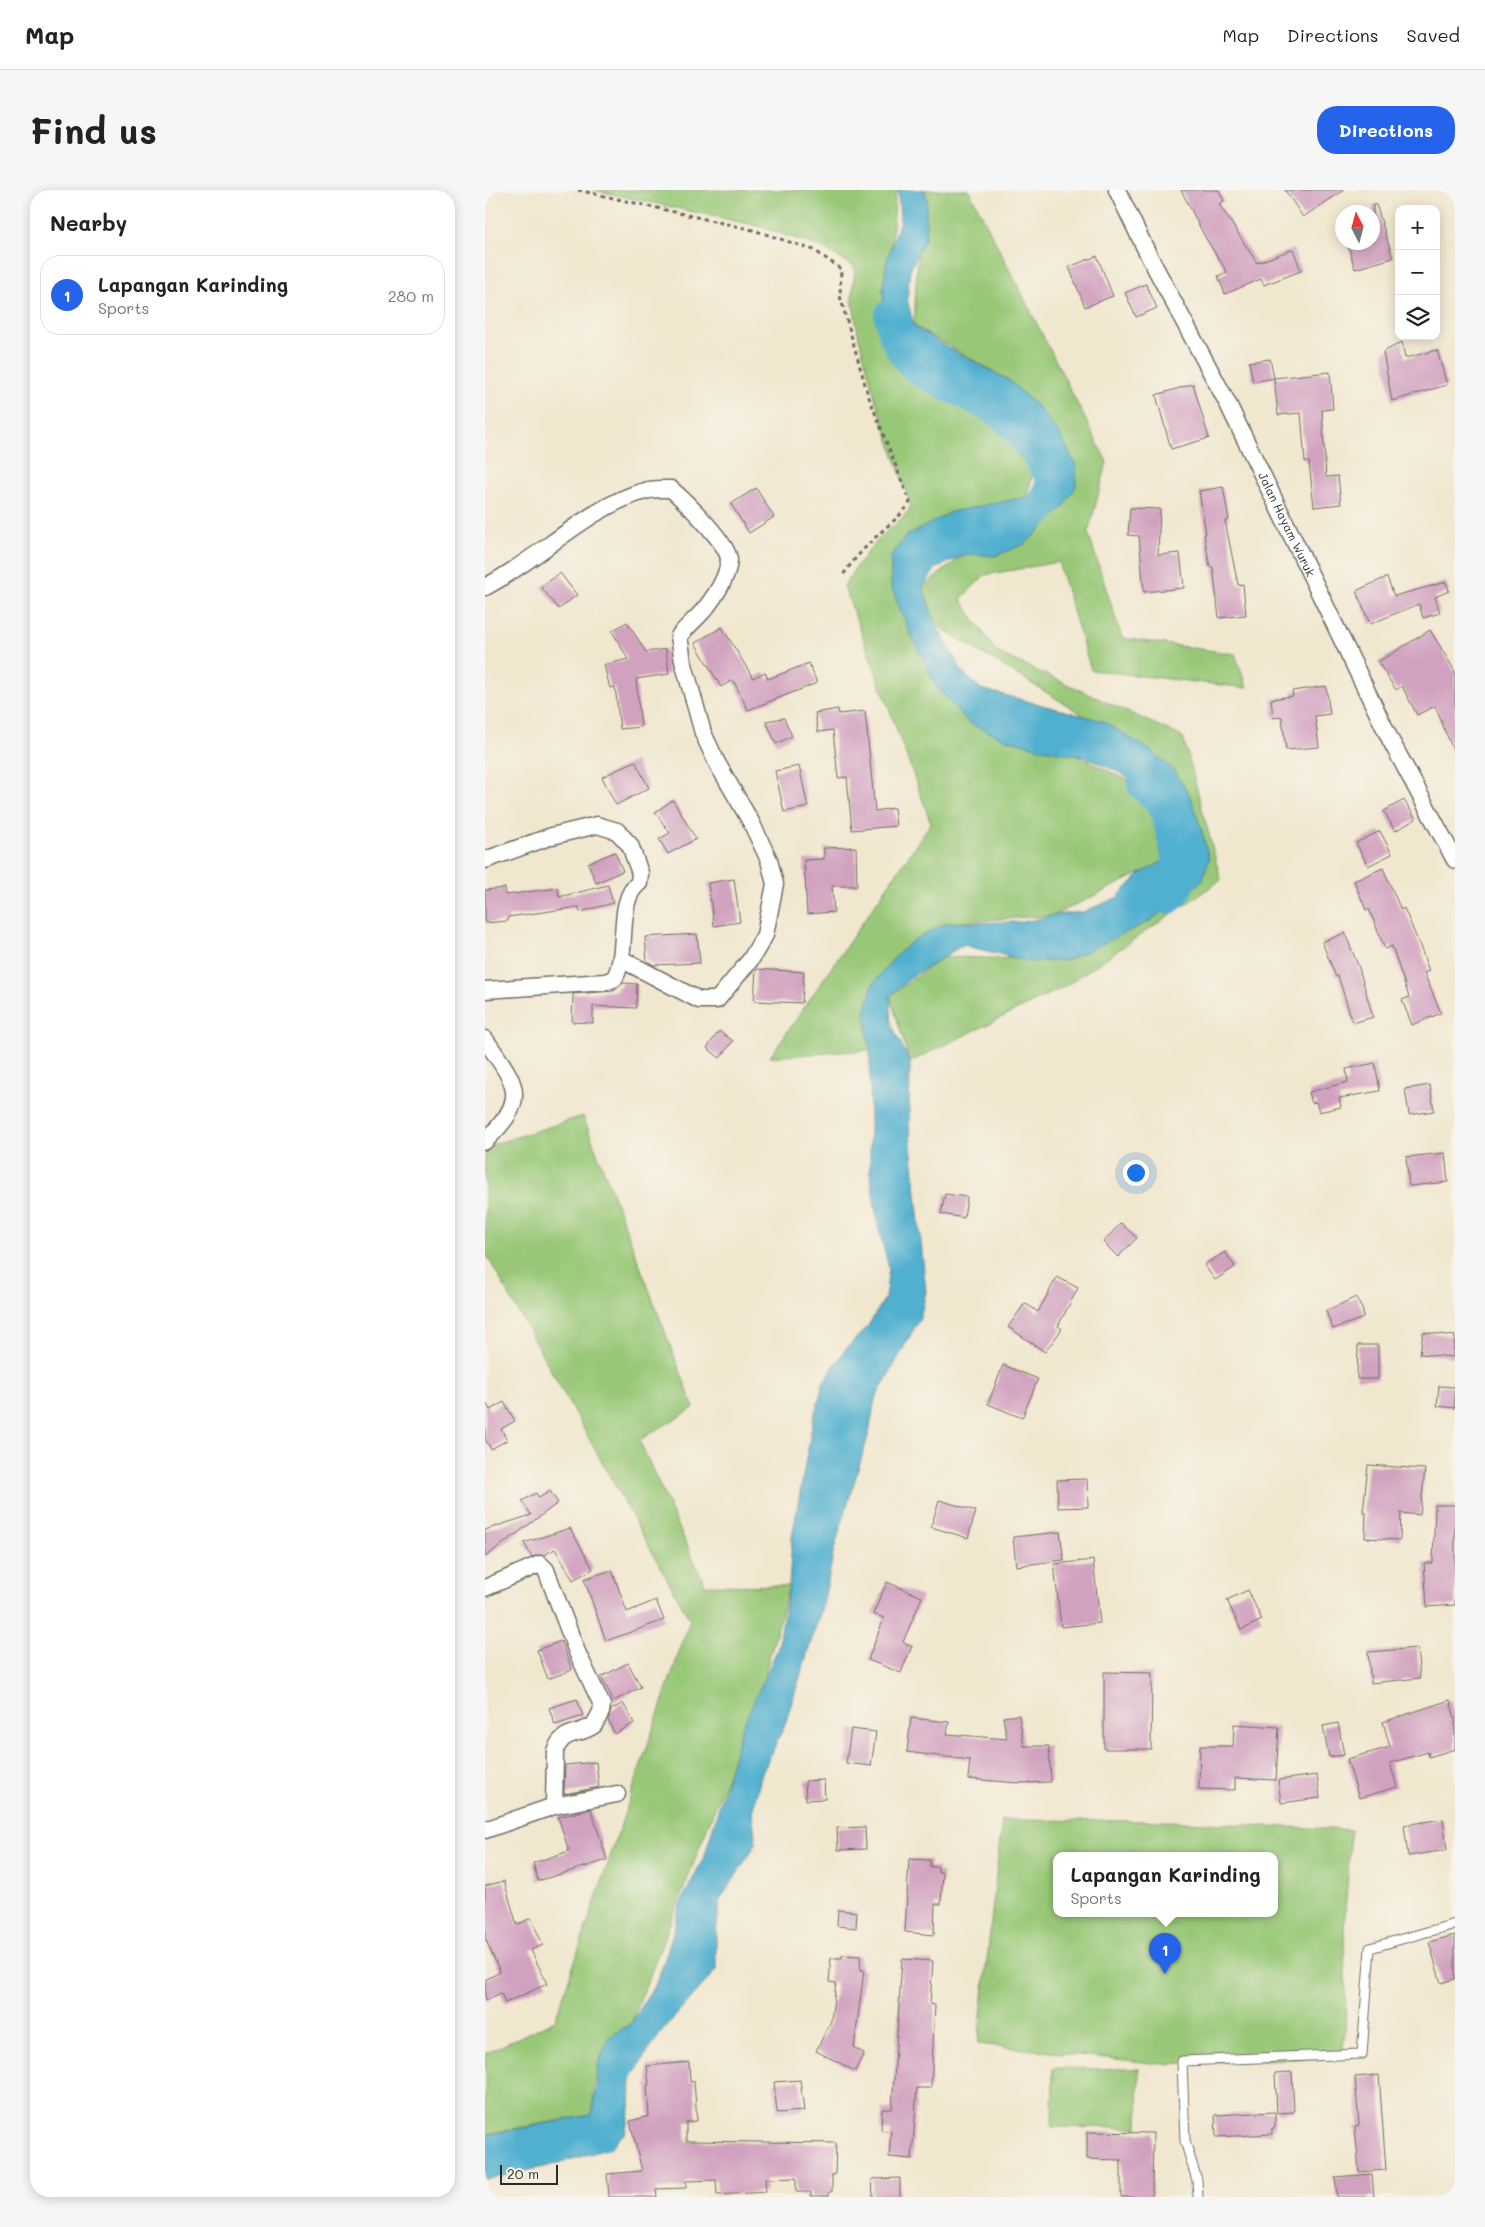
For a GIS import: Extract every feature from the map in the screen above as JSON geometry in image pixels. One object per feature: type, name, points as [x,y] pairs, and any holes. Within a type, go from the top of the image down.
[{"type":"street","name":"Jalan Hayam Wuruk","points":[[1117,190],[1149,256],[1228,404],[1391,741],[1455,860]]},
{"type":"street","points":[[485,587],[533,558],[607,506],[647,490],[671,489],[687,502],[725,548],[729,559],[726,573],[720,585],[706,607],[679,636],[683,661],[703,733],[717,763],[751,822],[769,860],[775,884],[765,935],[751,959],[717,1000],[699,1000],[621,959]]},
{"type":"street","points":[[485,860],[552,836],[597,825],[617,831],[630,845],[641,873],[639,883],[632,888],[626,905],[621,959],[614,979],[605,982],[485,990]]},
{"type":"street","points":[[485,1040],[513,1084],[515,1097],[513,1107],[501,1126],[485,1140]]},
{"type":"street","points":[[485,1588],[540,1564],[546,1570],[577,1652],[602,1705],[601,1712],[594,1725],[563,1737],[558,1743],[555,1751],[554,1806]]},
{"type":"street","points":[[485,1830],[554,1806],[617,1794]]},
{"type":"lane","points":[[1198,2197],[1197,2180],[1185,2141],[1182,2061],[1362,2054],[1370,1948],[1455,1924]]},
{"type":"path","points":[[578,190],[753,230],[814,250],[841,269],[840,296],[868,395],[910,502],[903,514],[855,557],[843,575]]},
{"type":"green space","points":[[594,190],[896,190],[885,323],[1015,425],[1038,452],[1027,497],[951,512],[891,587],[937,688],[1146,789],[1163,862],[1055,915],[946,923],[894,958],[870,1050],[770,1057],[931,823],[844,586],[866,554],[882,536],[902,519],[911,506],[876,401],[859,338],[852,299],[855,267],[821,247],[758,226]]},
{"type":"green space","points":[[921,190],[969,190],[1107,462],[1088,533],[1122,638],[1235,654],[1247,688],[1091,670],[1058,562],[985,575],[961,599],[996,652],[1183,737],[1221,880],[1064,987],[910,1062],[890,996],[943,957],[1068,960],[1202,880],[1175,771],[936,625],[923,587],[1076,466],[1010,381],[914,326]]},
{"type":"green space","points":[[583,1116],[694,1408],[639,1440],[705,1585],[789,1586],[760,1692],[631,2024],[598,2065],[591,2115],[485,2134],[485,2054],[555,2020],[690,1620],[485,1252],[485,1147]]},
{"type":"green space","points":[[1002,1820],[1166,1821],[1351,1830],[1344,1927],[1346,2021],[1342,2057],[1161,2064],[978,2044]]},
{"type":"green space","points":[[1053,2068],[1139,2069],[1138,2128],[1052,2127]]},
{"type":"water","points":[[898,190],[925,190],[927,201],[925,239],[910,270],[907,299],[914,326],[945,346],[1010,381],[1038,407],[1060,435],[1076,466],[1076,486],[1063,508],[1025,544],[995,556],[966,554],[936,568],[923,587],[936,625],[963,673],[981,689],[1103,721],[1151,751],[1175,771],[1191,798],[1209,859],[1202,881],[1150,921],[1068,960],[1031,962],[963,945],[913,976],[890,996],[892,1026],[910,1062],[909,1124],[926,1292],[920,1318],[875,1399],[869,1433],[834,1549],[824,1601],[784,1727],[762,1773],[752,1812],[756,1844],[720,1900],[716,1932],[716,1970],[664,2029],[647,2052],[631,2080],[630,2109],[625,2133],[610,2148],[548,2166],[485,2180],[485,2135],[591,2115],[597,2088],[598,2065],[609,2037],[631,2024],[658,1979],[673,1934],[680,1904],[705,1855],[741,1730],[778,1648],[789,1586],[792,1538],[813,1420],[824,1381],[845,1350],[868,1326],[885,1298],[889,1268],[878,1226],[870,1172],[870,1050],[865,1013],[873,984],[894,958],[912,941],[946,923],[1023,922],[1055,915],[1083,912],[1116,898],[1140,874],[1181,851],[1180,839],[1146,789],[1117,771],[1085,757],[1043,749],[1003,738],[969,723],[937,688],[909,631],[891,587],[891,556],[905,537],[951,512],[1026,497],[1044,486],[1049,465],[1015,425],[987,406],[955,376],[925,366],[897,352],[885,323],[883,287],[887,259],[900,221]]},
{"type":"building","points":[[1181,190],[1219,190],[1224,201],[1219,204],[1257,263],[1293,249],[1301,271],[1264,285],[1261,279],[1225,294],[1218,276],[1227,272],[1205,237]]},
{"type":"building","points":[[1285,190],[1344,190],[1303,217]]},
{"type":"building","points":[[1380,217],[1393,258],[1355,269],[1349,250],[1380,250]]},
{"type":"building","points":[[1097,256],[1113,296],[1085,307],[1069,267]]},
{"type":"building","points":[[1146,284],[1157,308],[1136,317],[1125,293]]},
{"type":"building","points":[[1402,342],[1405,358],[1437,350],[1447,385],[1392,401],[1383,352]]},
{"type":"building","points":[[1270,359],[1274,378],[1253,382],[1249,362]]},
{"type":"building","points":[[1330,372],[1333,409],[1322,410],[1326,477],[1338,476],[1341,504],[1314,507],[1309,462],[1305,462],[1301,413],[1278,415],[1274,378]]},
{"type":"building","points":[[1193,384],[1209,438],[1171,449],[1156,395]]},
{"type":"building","points":[[1223,487],[1229,520],[1225,521],[1238,585],[1243,584],[1246,615],[1219,618],[1213,567],[1210,567],[1199,491]]},
{"type":"building","points":[[756,488],[774,517],[749,533],[731,504]]},
{"type":"building","points":[[1130,508],[1160,509],[1158,555],[1180,553],[1184,588],[1144,592],[1139,536],[1128,535]]},
{"type":"building","points":[[560,573],[577,595],[559,609],[541,587]]},
{"type":"building","points":[[1387,577],[1394,596],[1446,582],[1449,591],[1435,597],[1440,613],[1423,618],[1419,604],[1370,624],[1356,591]]},
{"type":"building","points":[[627,622],[646,652],[666,649],[669,674],[636,679],[641,727],[620,729],[615,687],[610,688],[604,665],[628,659],[612,631]]},
{"type":"building","points":[[722,627],[753,678],[765,672],[768,679],[809,663],[817,683],[748,710],[733,680],[721,687],[695,643]]},
{"type":"building","points":[[1430,630],[1455,671],[1455,755],[1435,706],[1417,715],[1402,686],[1396,690],[1378,662]]},
{"type":"building","points":[[1326,686],[1330,714],[1315,716],[1319,747],[1286,750],[1282,717],[1273,718],[1271,699],[1293,696],[1292,691]]},
{"type":"building","points":[[838,709],[839,714],[865,711],[875,811],[894,808],[896,826],[852,830],[847,777],[838,778],[833,730],[818,732],[815,713]]},
{"type":"building","points":[[784,718],[792,736],[776,744],[766,721]]},
{"type":"building","points":[[635,761],[649,788],[616,805],[602,777]]},
{"type":"building","points":[[799,766],[808,807],[784,812],[775,771]]},
{"type":"building","points":[[673,800],[696,839],[668,854],[659,839],[670,833],[655,812]]},
{"type":"building","points":[[1404,800],[1416,819],[1395,831],[1384,811]]},
{"type":"building","points":[[1380,831],[1392,854],[1368,866],[1356,843]]},
{"type":"building","points":[[856,847],[857,886],[832,886],[834,912],[807,914],[804,860],[824,859],[824,848]]},
{"type":"building","points":[[615,852],[623,871],[596,883],[588,863]]},
{"type":"building","points":[[1383,868],[1401,910],[1404,908],[1420,946],[1429,971],[1424,973],[1441,1013],[1412,1025],[1402,1000],[1409,997],[1392,946],[1385,949],[1369,909],[1366,910],[1354,881]]},
{"type":"building","points":[[734,879],[740,922],[714,926],[708,883]]},
{"type":"building","points":[[608,885],[613,903],[580,912],[579,907],[508,917],[508,921],[485,923],[485,890],[505,888],[505,895],[558,888],[559,897]]},
{"type":"building","points":[[1345,933],[1359,968],[1373,1017],[1353,1023],[1338,976],[1336,977],[1322,942]]},
{"type":"building","points":[[697,934],[700,963],[654,965],[647,961],[645,937]]},
{"type":"building","points":[[756,969],[804,972],[802,1003],[754,1001]]},
{"type":"building","points":[[623,983],[637,984],[636,1008],[593,1006],[593,1023],[572,1022],[573,994],[614,991]]},
{"type":"building","points":[[719,1031],[733,1041],[720,1058],[707,1048]]},
{"type":"building","points":[[1375,1063],[1380,1091],[1339,1098],[1341,1107],[1319,1112],[1316,1102],[1312,1103],[1309,1092],[1348,1082],[1346,1069]]},
{"type":"building","points":[[1430,1085],[1434,1111],[1409,1115],[1405,1089]]},
{"type":"building","points":[[1445,1153],[1448,1182],[1409,1186],[1406,1157]]},
{"type":"building","points":[[945,1194],[967,1197],[964,1218],[941,1214]]},
{"type":"building","points":[[1121,1223],[1137,1238],[1118,1257],[1103,1242]]},
{"type":"building","points":[[1225,1252],[1235,1267],[1215,1280],[1204,1265]]},
{"type":"building","points":[[1057,1277],[1078,1288],[1058,1326],[1062,1329],[1045,1352],[1008,1327],[1025,1303],[1038,1312]]},
{"type":"building","points":[[1356,1297],[1363,1311],[1363,1318],[1333,1329],[1326,1311]]},
{"type":"building","points":[[1423,1332],[1455,1336],[1453,1357],[1420,1354]]},
{"type":"building","points":[[1358,1345],[1378,1345],[1378,1379],[1357,1379]]},
{"type":"building","points":[[1003,1365],[1038,1379],[1022,1418],[988,1404]]},
{"type":"building","points":[[1439,1386],[1455,1387],[1455,1408],[1437,1406]]},
{"type":"building","points":[[485,1401],[490,1410],[504,1402],[515,1421],[501,1429],[507,1440],[491,1449],[485,1439]]},
{"type":"building","points":[[1368,1465],[1425,1469],[1420,1515],[1401,1513],[1400,1540],[1365,1538],[1366,1512],[1363,1512]]},
{"type":"building","points":[[1087,1479],[1088,1507],[1058,1508],[1057,1480]]},
{"type":"building","points":[[550,1491],[558,1503],[485,1557],[485,1530],[531,1515],[522,1501],[536,1493],[539,1498]]},
{"type":"building","points":[[939,1500],[976,1511],[968,1538],[931,1527]]},
{"type":"building","points":[[1435,1505],[1455,1505],[1455,1605],[1427,1607],[1424,1563],[1433,1563]]},
{"type":"building","points":[[570,1528],[593,1569],[573,1580],[555,1549],[544,1555],[532,1557],[524,1543]]},
{"type":"building","points":[[1060,1532],[1064,1560],[1016,1566],[1013,1537]]},
{"type":"building","points":[[1093,1560],[1100,1623],[1061,1627],[1054,1564]]},
{"type":"building","points":[[612,1570],[627,1612],[656,1600],[664,1620],[606,1641],[584,1579]]},
{"type":"building","points":[[887,1582],[922,1597],[903,1642],[912,1646],[901,1673],[868,1660],[884,1618],[873,1614]]},
{"type":"building","points":[[1248,1590],[1262,1620],[1241,1630],[1227,1600]]},
{"type":"building","points":[[561,1641],[572,1670],[548,1679],[537,1650]]},
{"type":"building","points":[[1417,1648],[1420,1678],[1371,1683],[1368,1652]]},
{"type":"building","points":[[628,1663],[641,1687],[614,1701],[601,1677]]},
{"type":"building","points":[[1104,1672],[1152,1673],[1151,1749],[1104,1749]]},
{"type":"building","points":[[577,1699],[583,1716],[555,1725],[549,1708]]},
{"type":"building","points":[[1450,1700],[1455,1719],[1455,1749],[1429,1757],[1428,1752],[1390,1763],[1397,1787],[1359,1798],[1347,1759],[1390,1747],[1383,1722]]},
{"type":"building","points":[[623,1703],[634,1723],[615,1734],[608,1720],[611,1710]]},
{"type":"building","points":[[1019,1715],[1024,1746],[1049,1746],[1051,1782],[1019,1783],[968,1779],[970,1760],[907,1752],[911,1718],[949,1722],[947,1734],[1007,1739],[1003,1717]]},
{"type":"building","points":[[1338,1723],[1344,1755],[1329,1757],[1323,1726]]},
{"type":"building","points":[[1234,1724],[1279,1727],[1276,1780],[1235,1778],[1235,1790],[1199,1789],[1200,1746],[1233,1746]]},
{"type":"building","points":[[851,1729],[876,1732],[871,1766],[846,1763]]},
{"type":"building","points":[[596,1762],[599,1787],[564,1794],[565,1765]]},
{"type":"building","points":[[1317,1775],[1320,1798],[1281,1803],[1278,1780]]},
{"type":"building","points":[[824,1780],[825,1799],[806,1800],[805,1781]]},
{"type":"building","points":[[591,1809],[607,1860],[538,1881],[533,1863],[569,1851],[558,1817]]},
{"type":"building","points":[[1443,1819],[1447,1850],[1408,1856],[1404,1825]]},
{"type":"building","points":[[865,1827],[866,1849],[838,1850],[837,1828]]},
{"type":"building","points":[[909,1859],[930,1860],[930,1867],[938,1867],[938,1872],[943,1872],[941,1904],[935,1904],[934,1935],[905,1932]]},
{"type":"building","points":[[504,1881],[517,1925],[531,1918],[543,1945],[531,1950],[547,1984],[505,2003],[501,1993],[485,2001],[485,1980],[500,1972],[485,1938],[485,1886]]},
{"type":"building","points":[[838,1910],[857,1912],[856,1928],[837,1926]]},
{"type":"building","points":[[1455,1935],[1455,1979],[1441,1983],[1429,1942]]},
{"type":"building","points":[[842,1955],[860,1956],[861,1970],[864,1970],[854,2048],[864,2053],[855,2071],[816,2051],[831,2021],[836,1983],[829,1982],[831,1958],[842,1958]]},
{"type":"building","points":[[902,1959],[933,1961],[930,2004],[935,2005],[931,2088],[917,2088],[912,2159],[889,2157],[891,2131],[881,2130],[882,2109],[892,2109]]},
{"type":"building","points":[[689,2062],[690,2082],[694,2081],[697,2121],[686,2122],[686,2141],[836,2143],[835,2175],[832,2175],[832,2192],[829,2192],[829,2196],[811,2196],[811,2192],[796,2192],[796,2178],[765,2179],[766,2192],[717,2195],[716,2180],[686,2181],[686,2188],[656,2189],[657,2197],[609,2197],[607,2174],[642,2171],[630,2121],[649,2116],[647,2066]]},
{"type":"building","points":[[1292,2072],[1294,2112],[1277,2113],[1275,2073]]},
{"type":"building","points":[[1379,2075],[1386,2170],[1359,2172],[1355,2126],[1359,2125],[1355,2077]]},
{"type":"building","points":[[800,2080],[804,2111],[777,2113],[774,2082]]},
{"type":"building","points":[[1275,2112],[1275,2128],[1272,2128],[1272,2134],[1216,2137],[1215,2115]]},
{"type":"building","points":[[1087,2132],[1153,2133],[1152,2197],[1121,2197],[1121,2160],[1087,2159]]},
{"type":"building","points":[[1372,2174],[1374,2197],[1337,2197],[1335,2177]]},
{"type":"building","points":[[900,2178],[900,2197],[873,2197],[872,2179]]},
{"type":"waterway","points":[[891,316],[896,336],[913,363],[925,372],[999,410],[1031,444],[1053,477],[1049,496],[1039,509]]},
{"type":"waterway","points":[[1144,784],[1159,798],[1164,806],[1176,847],[1180,873],[1175,890],[1168,897]]},
{"type":"place","name":"Lapangan Karinding","points":[[1165,1974]]}]
